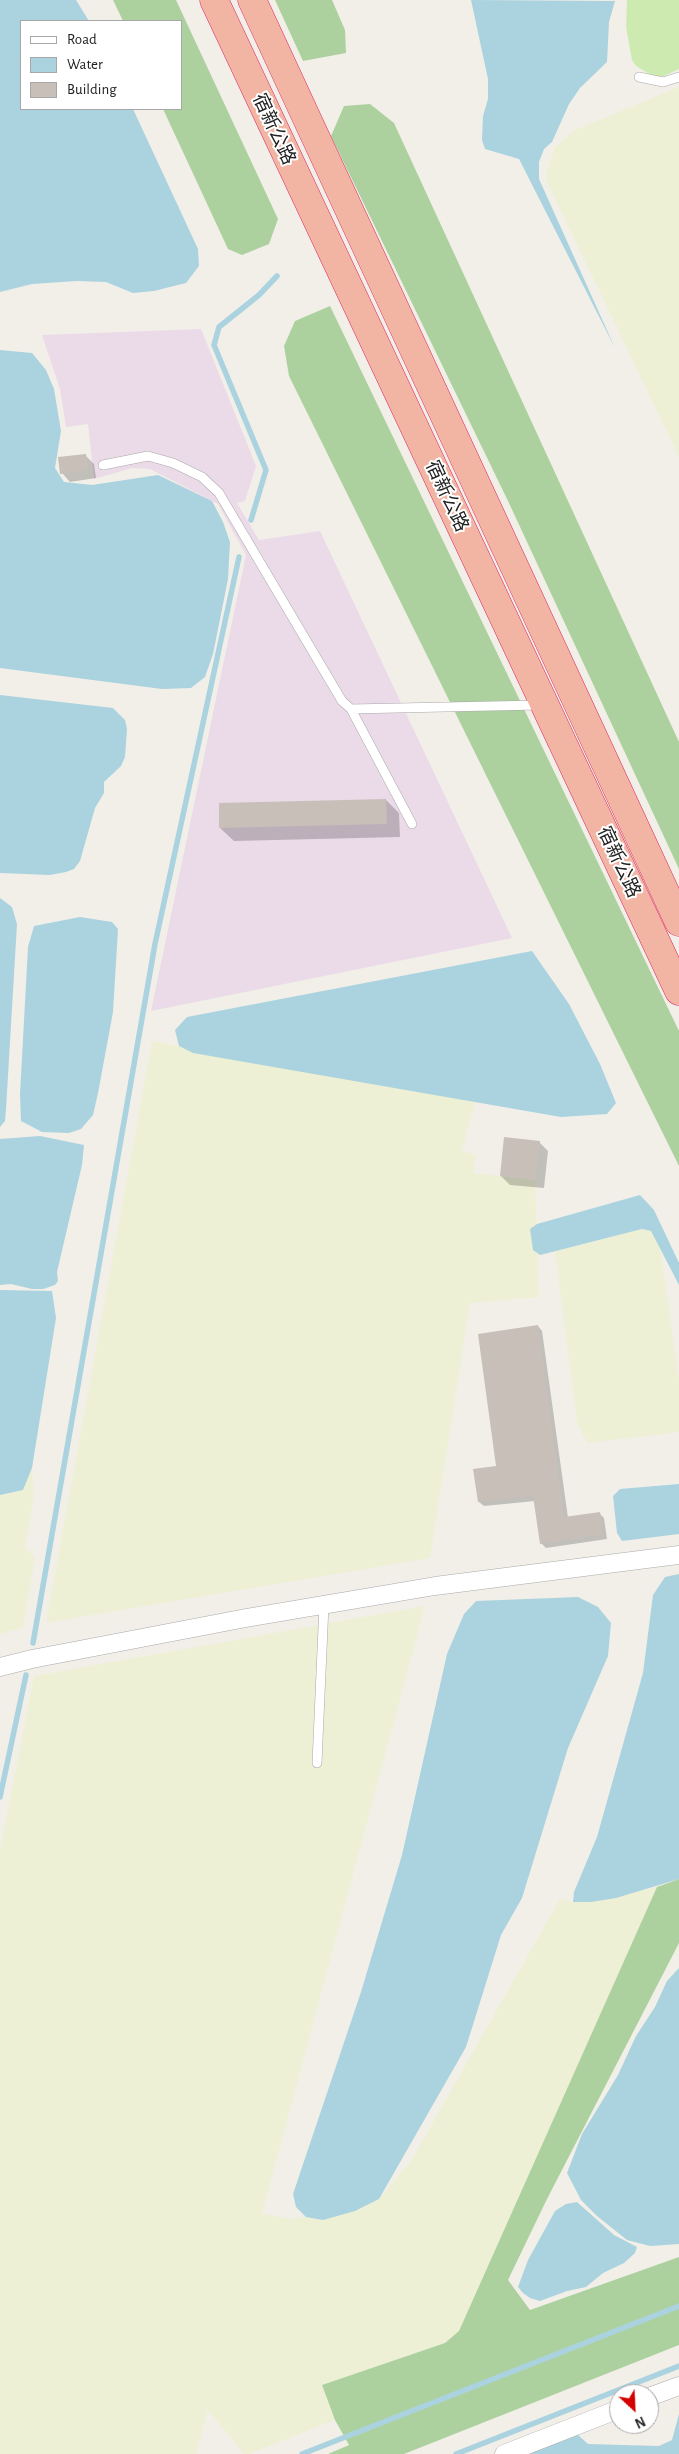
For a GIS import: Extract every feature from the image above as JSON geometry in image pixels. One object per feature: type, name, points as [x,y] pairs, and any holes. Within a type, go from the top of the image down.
[{"type":"highway","name":"宿新公路","points":[[214,0],[679,991]]},
{"type":"highway","name":"宿新公路","points":[[252,0],[679,922]]},
{"type":"street","points":[[0,1667],[32,1658],[435,1586],[679,1555]]},
{"type":"street","points":[[659,2393],[679,2386]]},
{"type":"street","points":[[504,2454],[609,2413]]},
{"type":"lane","points":[[639,77],[664,82],[679,77]]},
{"type":"lane","points":[[103,465],[148,456],[172,463],[202,477],[219,494],[342,701],[352,710],[412,824]]},
{"type":"lane","points":[[352,710],[369,707],[544,704]]},
{"type":"lane","points":[[317,1763],[324,1605]]},
{"type":"shaded area","points":[[201,329],[256,466],[245,501],[237,503],[259,540],[320,531],[512,938],[151,1011],[246,555],[218,504],[150,469],[132,468],[94,479],[88,424],[66,427],[60,389],[42,335]]},
{"type":"green space","points":[[113,0],[176,0],[278,219],[269,244],[242,255],[228,249],[163,110],[182,110],[182,20],[123,20]]},
{"type":"green space","points":[[275,0],[332,0],[345,30],[346,53],[303,61]]},
{"type":"green space","points":[[627,0],[679,0],[679,69],[664,76],[653,76],[636,66],[632,60],[626,27]]},
{"type":"green space","points":[[679,87],[679,457],[548,184],[546,172],[555,147],[575,130]]},
{"type":"green space","points":[[370,104],[394,123],[679,742],[679,869],[508,501],[331,136],[344,106]]},
{"type":"green space","points":[[330,306],[679,1031],[679,1166],[289,376],[284,346],[295,321]]},
{"type":"green space","points":[[152,1041],[475,1102],[462,1151],[476,1155],[473,1173],[535,1180],[539,1297],[470,1303],[430,1558],[46,1623]]},
{"type":"green space","points":[[642,1229],[651,1231],[660,1245],[679,1380],[679,1432],[587,1443],[577,1423],[555,1251]]},
{"type":"green space","points":[[32,1468],[34,1494],[25,1547],[35,1558],[23,1628],[0,1634],[0,1495],[23,1490]]},
{"type":"green space","points":[[425,1606],[262,2214],[292,2219],[360,2209],[379,2199],[411,2161],[560,1899],[573,1902],[591,1902],[657,1887],[459,2331],[445,2343],[322,2385],[335,2420],[249,2454],[244,2454],[208,2410],[196,2454],[0,2454],[0,1850],[34,1676]]},
{"type":"green space","points":[[679,1879],[679,1943],[546,2201],[508,2280],[530,2310],[679,2257],[679,2345],[404,2454],[328,2454],[349,2445],[335,2420],[322,2385],[445,2343],[459,2331],[657,1887]]},
{"type":"water","points":[[0,0],[76,0],[88,20],[20,20],[20,110],[133,110],[198,249],[199,266],[186,283],[154,291],[133,293],[106,282],[77,281],[32,284],[0,292]]},
{"type":"water","points":[[471,0],[615,1],[609,22],[607,62],[580,88],[569,104],[552,142],[544,149],[539,162],[539,179],[615,348],[519,159],[485,149],[482,140],[483,116],[488,99],[488,79]]},
{"type":"water","points":[[0,350],[32,353],[46,370],[54,389],[61,431],[55,468],[64,482],[92,485],[158,475],[212,501],[223,522],[230,542],[228,579],[213,654],[205,677],[191,688],[162,689],[0,668]]},
{"type":"water","points":[[0,695],[113,708],[125,720],[127,729],[125,757],[121,766],[104,782],[104,793],[95,808],[80,861],[74,869],[50,875],[0,873]]},
{"type":"water","points":[[0,898],[12,907],[17,924],[5,1121],[0,1127]]},
{"type":"water","points":[[80,917],[112,922],[118,929],[113,1012],[93,1115],[81,1129],[69,1133],[42,1132],[21,1121],[20,1094],[28,947],[34,926]]},
{"type":"water","points":[[532,951],[569,1004],[600,1064],[616,1103],[607,1114],[561,1117],[193,1053],[179,1046],[175,1030],[187,1017]]},
{"type":"water","points":[[40,1136],[84,1145],[82,1165],[57,1272],[58,1281],[55,1285],[43,1289],[32,1289],[11,1284],[0,1285],[0,1139]]},
{"type":"water","points":[[640,1195],[654,1210],[679,1263],[679,1285],[651,1231],[642,1229],[540,1255],[533,1250],[530,1229],[537,1224]]},
{"type":"water","points":[[0,1290],[52,1291],[56,1318],[32,1468],[23,1490],[0,1495]]},
{"type":"water","points":[[679,1484],[679,1534],[622,1541],[617,1533],[613,1496],[620,1489]]},
{"type":"water","points":[[679,1574],[679,1879],[616,1898],[591,1902],[573,1902],[574,1892],[597,1837],[643,1673],[653,1595],[665,1577]]},
{"type":"water","points":[[578,1597],[598,1607],[611,1623],[608,1656],[568,1748],[522,1898],[501,1935],[466,2047],[379,2199],[355,2211],[323,2220],[306,2217],[296,2207],[293,2194],[361,1992],[402,1855],[447,1654],[464,1614],[476,1601]]},
{"type":"water","points":[[679,1968],[679,2244],[650,2246],[627,2240],[597,2216],[581,2200],[567,2173],[582,2134],[618,2075],[636,2036],[655,2007],[667,1981]]},
{"type":"water","points":[[577,2202],[614,2235],[637,2247],[635,2253],[624,2263],[603,2273],[586,2287],[567,2291],[540,2301],[530,2298],[518,2287],[528,2260],[555,2211],[566,2204]]},
{"type":"water","points":[[679,2414],[679,2454],[522,2454],[576,2433],[588,2444],[659,2446],[672,2440]]},
{"type":"building","points":[[86,454],[88,470],[60,474],[58,457]]},
{"type":"building","points":[[386,799],[387,824],[219,828],[219,803]]},
{"type":"building","points":[[504,1137],[540,1141],[535,1180],[500,1176]]},
{"type":"building","points":[[538,1325],[564,1517],[600,1512],[603,1534],[540,1544],[533,1496],[478,1502],[473,1469],[496,1466],[478,1334]]},
{"type":"waterway","points":[[251,520],[266,470],[214,345],[219,327],[259,295],[277,276]]},
{"type":"waterway","points":[[33,1643],[155,944],[239,557]]},
{"type":"waterway","points":[[0,1797],[26,1675]]},
{"type":"waterway","points":[[302,2454],[679,2306]]},
{"type":"waterway","points":[[456,2454],[679,2366]]}]
